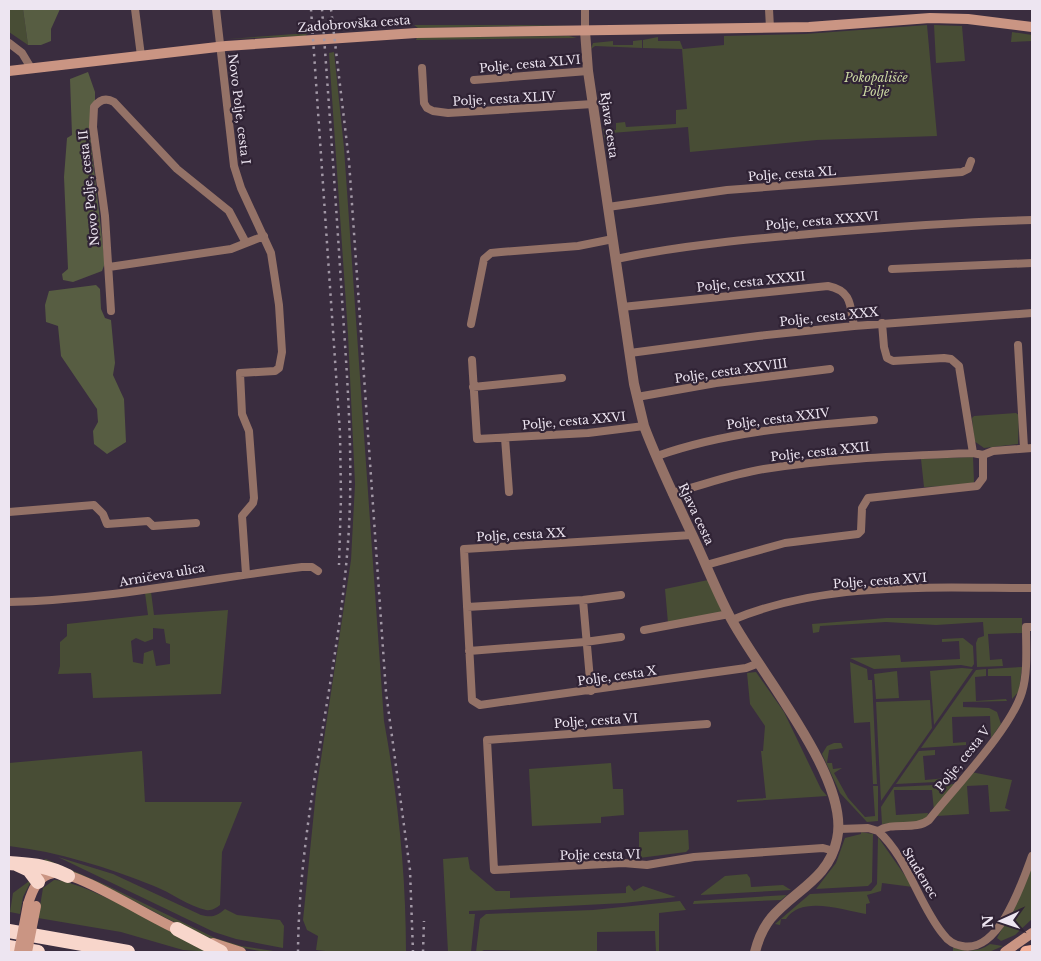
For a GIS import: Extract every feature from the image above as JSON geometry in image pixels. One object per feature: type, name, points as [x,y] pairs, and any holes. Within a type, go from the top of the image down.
[{"type":"highway","points":[[11,863],[37,864],[51,867],[68,876]]},
{"type":"highway","points":[[11,863],[27,869],[38,882]]},
{"type":"highway","points":[[177,929],[220,952]]},
{"type":"highway","points":[[9,931],[128,952]]},
{"type":"highway","points":[[9,947],[38,952]]},
{"type":"main road","name":"Zadobrovška cesta","points":[[9,71],[220,47],[416,32],[770,28],[930,18],[968,19],[1032,26]]},
{"type":"main road","points":[[19,952],[38,882],[50,874],[68,876],[177,929],[241,952]]},
{"type":"main road","points":[[27,952],[32,905]]},
{"type":"main road","points":[[1005,952],[1032,933]]},
{"type":"main road","points":[[1026,952],[1032,951]]},
{"type":"street","points":[[135,9],[141,56]]},
{"type":"street","name":"Novo Polje, cesta I","points":[[216,9],[234,166],[241,188],[271,253],[282,352],[279,368],[275,371],[240,373],[242,414],[248,431],[254,498],[254,503],[242,516],[246,574]]},
{"type":"street","points":[[585,9],[585,31]]},
{"type":"street","points":[[769,9],[770,28]]},
{"type":"street","name":"Rjava cesta","points":[[585,31],[588,71],[622,307],[636,397],[644,426],[672,493],[730,617],[794,716],[818,762],[835,801],[839,830],[834,851],[819,876],[771,918],[760,936],[755,952]]},
{"type":"street","points":[[9,43],[22,53],[31,68]]},
{"type":"street","name":"Polje, cesta XLIV","points":[[422,68],[424,103],[433,111],[448,113],[593,104]]},
{"type":"street","name":"Polje, cesta XLVI","points":[[474,80],[588,71]]},
{"type":"street","name":"Novo Polje, cesta II","points":[[111,311],[105,216],[93,127],[94,107],[102,100],[114,102],[177,169],[229,211],[246,243]]},
{"type":"street","name":"Polje, cesta XL","points":[[608,207],[727,190],[962,172],[968,169],[971,161]]},
{"type":"street","name":"Polje, cesta XXXVI","points":[[616,259],[720,242],[786,235],[856,229],[1032,220]]},
{"type":"street","points":[[109,267],[231,249],[264,236]]},
{"type":"street","points":[[471,324],[484,259],[488,255],[501,252],[578,246],[613,240]]},
{"type":"street","points":[[892,269],[1032,263]]},
{"type":"street","name":"Polje, cesta XXXII","points":[[622,307],[828,286],[842,289],[848,297],[854,326]]},
{"type":"street","name":"Polje, cesta XXX","points":[[630,353],[758,336],[882,323],[1032,313]]},
{"type":"street","points":[[882,323],[884,347],[888,358],[893,361],[944,358],[951,359],[959,366],[973,453]]},
{"type":"street","name":"Polje, cesta XXII","points":[[672,493],[743,473],[789,465],[859,458],[973,453],[983,455],[993,451],[1028,448],[1018,345]]},
{"type":"street","name":"Polje, cesta XXVI","points":[[472,360],[477,439],[644,426]]},
{"type":"street","name":"Polje, cesta XXVIII","points":[[636,397],[716,383],[830,370]]},
{"type":"street","points":[[473,387],[562,378]]},
{"type":"street","name":"Polje, cesta XXIV","points":[[657,456],[722,437],[781,428],[874,420]]},
{"type":"street","name":"Polje, cesta XXVI","points":[[505,438],[509,492]]},
{"type":"street","points":[[706,565],[785,544],[858,534],[861,531],[862,508],[868,498],[977,486],[984,478],[983,455]]},
{"type":"street","points":[[9,512],[94,505],[99,509],[107,524],[148,521],[153,526],[196,523]]},
{"type":"street","name":"Polje, cesta XX","points":[[467,606],[464,549],[692,535]]},
{"type":"street","name":"Arničeva ulica","points":[[9,602],[116,595],[302,567],[318,571]]},
{"type":"street","name":"Polje, cesta XVI","points":[[644,630],[730,617],[770,606],[816,597],[878,591],[1032,588]]},
{"type":"street","points":[[621,595],[583,600],[467,606],[469,650],[585,642],[621,637]]},
{"type":"street","points":[[583,600],[585,642],[591,691]]},
{"type":"street","name":"Polje, cesta V","points":[[839,830],[868,828],[878,831],[884,827],[925,823],[1006,724],[1022,692],[1026,666],[1026,627],[1032,627]]},
{"type":"street","name":"Polje, cesta X","points":[[469,650],[472,700],[476,705],[591,691],[746,668],[759,663]]},
{"type":"street","name":"Polje, cesta VI","points":[[487,740],[708,724]]},
{"type":"street","name":"Polje cesta VI","points":[[487,740],[494,870],[623,863],[642,865],[694,857],[823,848],[834,851]]},
{"type":"street","name":"Studenec","points":[[878,831],[911,878],[940,929],[952,942],[965,947],[976,946],[990,938],[1007,912],[1032,856]]},
{"type":"green space","points":[[9,9],[23,9],[28,45],[9,32]]},
{"type":"green space","points":[[23,9],[60,9],[51,29],[51,41],[41,45],[28,45]]},
{"type":"green space","points":[[414,25],[575,25],[418,28]]},
{"type":"green space","name":"Pokopališče Polje","points":[[927,25],[937,136],[817,140],[690,152],[688,127],[611,133],[612,153],[607,153],[603,129],[616,130],[616,123],[625,122],[626,127],[676,124],[676,110],[687,109],[682,49],[643,48],[643,40],[658,37],[658,41],[680,41],[683,49],[724,45],[724,36],[805,34]]},
{"type":"green space","points":[[934,25],[962,26],[965,61],[936,63]]},
{"type":"green space","points":[[1012,32],[1032,35],[1032,41],[1011,42]]},
{"type":"green space","points":[[308,33],[305,36],[228,39]]},
{"type":"green space","points":[[569,36],[577,38],[416,40],[417,37]]},
{"type":"green space","points":[[642,40],[642,48],[595,46],[591,49],[593,43],[613,41],[613,45],[633,45],[633,41]]},
{"type":"green space","points":[[334,52],[344,148],[384,721],[397,807],[403,865],[406,952],[335,952],[316,950],[318,936],[307,930],[303,920],[316,792],[351,560],[355,484],[348,334],[329,53]]},
{"type":"green space","points":[[88,72],[95,92],[95,102],[90,109],[90,135],[105,263],[102,271],[73,282],[63,280],[62,274],[68,269],[64,177],[67,138],[72,135],[70,79]]},
{"type":"green space","points":[[96,285],[100,289],[101,309],[105,318],[111,320],[115,363],[113,375],[124,399],[126,442],[107,454],[94,444],[93,431],[98,422],[97,409],[61,356],[58,326],[46,322],[45,305],[49,291]]},
{"type":"green space","points":[[1016,413],[1019,415],[1018,444],[984,448],[974,441],[972,418],[974,416]]},
{"type":"green space","points":[[973,457],[974,482],[969,485],[924,487],[921,459]]},
{"type":"green space","points":[[708,580],[723,612],[668,623],[665,589]]},
{"type":"green space","points":[[151,592],[154,615],[228,610],[221,694],[93,698],[91,673],[58,674],[60,642],[67,636],[67,624],[148,615],[145,593]],"holes":[[[153,628],[164,629],[166,643],[170,644],[170,664],[156,666],[153,650],[144,653],[143,664],[133,662],[131,641],[136,638],[145,642],[153,639]]]},
{"type":"green space","points":[[886,618],[1022,618],[1022,633],[988,634],[990,660],[1002,659],[1003,666],[977,667],[976,643],[978,638],[984,636],[983,622],[936,625],[886,622],[820,626],[819,632],[813,633],[812,624]]},
{"type":"green space","points":[[963,638],[973,646],[974,664],[972,667],[961,665],[874,669],[850,658],[900,655],[901,662],[960,659],[959,641],[942,642],[942,639]]},
{"type":"green space","points":[[850,662],[867,669],[868,680],[872,680],[877,784],[873,784],[870,722],[854,723]]},
{"type":"green space","points":[[1022,667],[1019,691],[1012,699],[1011,676],[988,676],[988,669]]},
{"type":"green space","points":[[962,668],[973,669],[934,725],[930,671]]},
{"type":"green space","points":[[986,669],[986,676],[975,677],[976,701],[1006,699],[1007,701],[963,702],[963,707],[989,708],[997,712],[1001,724],[991,738],[990,716],[952,717],[953,743],[966,742],[966,745],[921,748],[976,670]]},
{"type":"green space","points":[[897,671],[899,698],[876,699],[874,674]]},
{"type":"green space","points":[[756,672],[784,712],[821,789],[827,796],[737,802],[737,800],[766,798],[761,751],[763,751],[765,726],[750,704],[747,673]]},
{"type":"green space","points":[[930,700],[932,728],[881,801],[876,702]]},
{"type":"green space","points":[[841,743],[843,748],[829,750],[827,763],[832,763],[833,769],[842,768],[834,773],[848,798],[865,817],[875,816],[873,786],[878,786],[878,821],[867,822],[840,793],[822,754],[827,746]]},
{"type":"green space","points":[[935,750],[935,755],[923,756],[925,780],[957,777],[957,781],[896,784],[919,751]]},
{"type":"green space","points":[[142,751],[145,802],[242,802],[222,852],[220,905],[214,909],[200,908],[154,886],[100,867],[64,856],[9,846],[9,763]]},
{"type":"green space","points":[[611,763],[613,789],[623,789],[624,815],[601,817],[601,823],[532,826],[529,769]]},
{"type":"green space","points":[[971,772],[1012,780],[1005,808],[1011,811],[990,812],[988,785],[967,786],[969,814],[936,816]]},
{"type":"green space","points":[[955,784],[934,811],[932,790],[894,790],[896,815],[928,813],[927,817],[920,822],[882,824],[881,807],[894,787]]},
{"type":"green space","points":[[688,830],[689,849],[686,852],[639,858],[639,832]]},
{"type":"green space","points":[[861,832],[873,834],[872,882],[868,886],[816,889],[836,863],[845,838],[861,834]]},
{"type":"green space","points":[[878,837],[913,887],[882,883],[881,891],[867,895],[870,903],[866,904],[866,914],[835,907],[812,906],[802,908],[793,912],[786,919],[781,919],[780,925],[775,924],[810,894],[871,891],[877,884]]},
{"type":"green space","points":[[58,857],[113,874],[201,915],[214,916],[225,909],[237,915],[280,920],[284,926],[283,948],[236,939],[214,932]]},
{"type":"green space","points":[[468,857],[470,869],[496,891],[510,891],[510,898],[626,893],[626,887],[629,885],[634,891],[643,886],[676,897],[624,903],[469,911],[469,914],[475,914],[471,952],[448,952],[443,859]]},
{"type":"green space","points":[[46,859],[106,885],[215,938],[241,946],[280,952],[234,946],[213,939],[170,920],[108,888],[41,861]]},
{"type":"green space","points":[[1032,867],[1032,919],[1015,935],[1001,941],[997,938],[1015,905]]},
{"type":"green space","points":[[747,874],[750,878],[751,887],[783,885],[791,890],[700,895],[725,876]]},
{"type":"green space","points":[[32,879],[23,897],[20,914],[10,912],[13,893]]},
{"type":"green space","points":[[54,880],[85,888],[108,898],[214,952],[183,950],[121,932],[38,918],[43,888]]},
{"type":"green space","points":[[787,895],[781,900],[693,904],[694,901]]},
{"type":"green space","points":[[680,901],[686,910],[659,913],[659,952],[656,952],[655,931],[597,932],[597,952],[482,950],[486,952],[476,952],[480,919],[486,914],[593,910]]},
{"type":"green space","points":[[990,944],[1003,946],[989,952],[953,952],[953,947],[972,950],[981,949]]},
{"type":"railway","points":[[311,9],[340,433],[339,565]]},
{"type":"railway","points":[[298,952],[305,845],[338,634],[345,580],[350,499],[347,384],[322,9]]},
{"type":"railway","points":[[331,9],[349,161],[386,692],[410,870],[413,952]]},
{"type":"railway","points":[[423,952],[424,921]]}]
